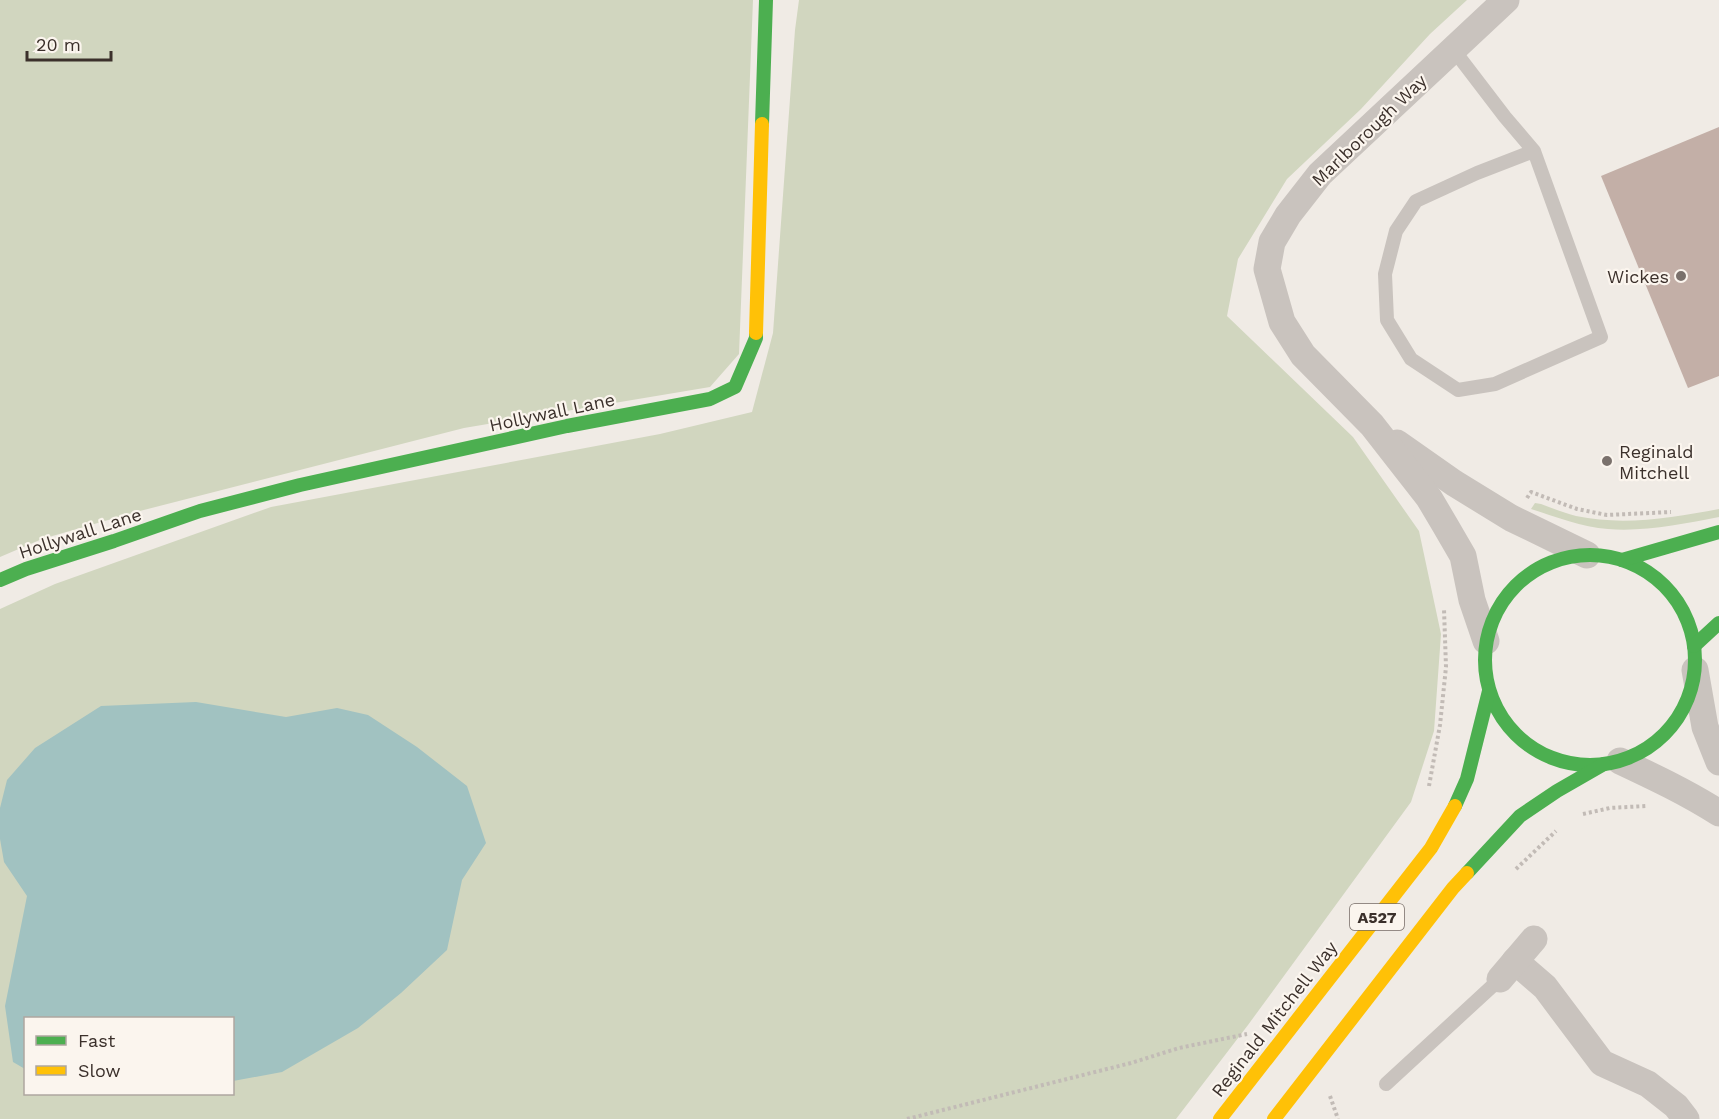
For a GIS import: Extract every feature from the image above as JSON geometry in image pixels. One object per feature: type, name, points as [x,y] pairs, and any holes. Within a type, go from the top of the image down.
[{"type":"main road","name":"Hollywall Lane","points":[[0,580],[26,569],[200,511],[323,480],[567,426],[710,399],[735,387],[756,338],[766,0]]},
{"type":"main road","points":[[1622,560],[1719,532]]},
{"type":"main road","points":[[1587,555],[1622,560],[1645,570],[1657,579],[1671,593],[1689,623],[1695,658],[1692,688],[1686,703],[1676,721],[1657,742],[1612,763],[1591,765],[1555,759],[1524,742],[1510,728],[1495,705],[1489,691],[1485,669],[1486,641],[1494,616],[1500,604],[1514,587],[1547,564],[1587,555]]},
{"type":"main road","points":[[1695,658],[1719,623]]},
{"type":"main road","name":"Reginald Mitchell Way","points":[[1220,1119],[1431,848],[1453,812],[1467,779],[1489,691]]},
{"type":"main road","name":"A527","points":[[1274,1119],[1453,888],[1520,816],[1557,791],[1612,763]]},
{"type":"street","name":"Marlborough Way","points":[[1486,641],[1472,600],[1463,556],[1428,498],[1371,424],[1303,355],[1282,322],[1267,269],[1272,242],[1288,215],[1320,174],[1506,0]]},
{"type":"street","name":"Marlborough Way","points":[[1371,424],[1463,489],[1526,526],[1587,555]]},
{"type":"street","points":[[1695,658],[1705,727],[1719,762]]},
{"type":"street","points":[[1612,763],[1672,786],[1719,813]]},
{"type":"street","points":[[1534,939],[1508,970],[1545,987],[1602,1063],[1648,1084],[1676,1106],[1686,1119]]},
{"type":"lane","points":[[1453,49],[1534,151],[1601,337],[1495,384],[1458,390],[1411,359],[1387,320],[1385,274],[1396,231],[1416,201],[1477,173],[1534,151]]},
{"type":"lane","points":[[1386,1084],[1508,970]]},
{"type":"path","points":[[1525,501],[1531,492],[1577,509],[1607,515],[1679,510]]},
{"type":"path","points":[[1428,788],[1440,725],[1446,667],[1444,605]]},
{"type":"path","points":[[1579,816],[1587,812],[1610,808],[1656,805]]},
{"type":"path","points":[[1511,874],[1562,825]]},
{"type":"path","points":[[907,1119],[1131,1063],[1179,1048],[1254,1033],[1247,1042]]},
{"type":"path","points":[[1323,1102],[1330,1093],[1338,1119]]},
{"type":"green space","points":[[0,0],[753,0],[739,354],[710,387],[464,428],[136,512],[42,539],[0,557]]},
{"type":"green space","points":[[799,0],[1467,0],[1430,34],[1361,109],[1287,179],[1238,259],[1227,316],[1353,437],[1419,531],[1441,634],[1434,731],[1411,802],[1248,1025],[1176,1119],[0,1119],[0,609],[55,584],[271,507],[660,434],[752,412],[773,333]]},
{"type":"green space","points":[[1535,503],[1576,516],[1594,519],[1630,521],[1719,509],[1719,517],[1678,525],[1621,530],[1579,524],[1531,509]]},
{"type":"water","points":[[196,702],[286,717],[337,708],[368,715],[417,747],[467,786],[486,843],[462,880],[447,950],[401,993],[358,1028],[282,1072],[234,1081],[234,1017],[24,1017],[24,1068],[13,1062],[5,1006],[27,896],[4,862],[0,839],[0,808],[7,780],[35,748],[101,706]]},
{"type":"building","name":"Wickes","points":[[1719,127],[1719,376],[1688,388],[1601,176]]},
{"type":"traffic: fast","points":[[762,124],[766,0]]},
{"type":"traffic: fast","points":[[0,580],[26,569],[200,511],[300,485],[567,426],[710,399],[735,387],[756,338],[756,333]]},
{"type":"traffic: fast","points":[[1622,560],[1719,532]]},
{"type":"traffic: fast","points":[[1590,555],[1610,557],[1639,567],[1657,579],[1671,593],[1687,620],[1693,640],[1695,660],[1693,680],[1683,709],[1671,727],[1657,741],[1630,757],[1610,763],[1590,765],[1570,763],[1541,753],[1523,741],[1509,727],[1493,700],[1487,680],[1485,660],[1487,640],[1497,611],[1509,593],[1523,579],[1550,563],[1570,557],[1590,555]]},
{"type":"traffic: fast","points":[[1694,646],[1719,623]]},
{"type":"traffic: fast","points":[[1455,806],[1467,779],[1489,691]]},
{"type":"traffic: fast","points":[[1467,873],[1520,816],[1604,764]]},
{"type":"traffic: slow","points":[[756,333],[762,124]]},
{"type":"traffic: slow","points":[[1220,1119],[1431,848],[1455,806]]},
{"type":"traffic: slow","points":[[1274,1119],[1467,873]]},
{"type":"place","name":"Wickes","points":[[1681,276]]},
{"type":"place","name":"Reginald Mitchell","points":[[1607,461]]}]
